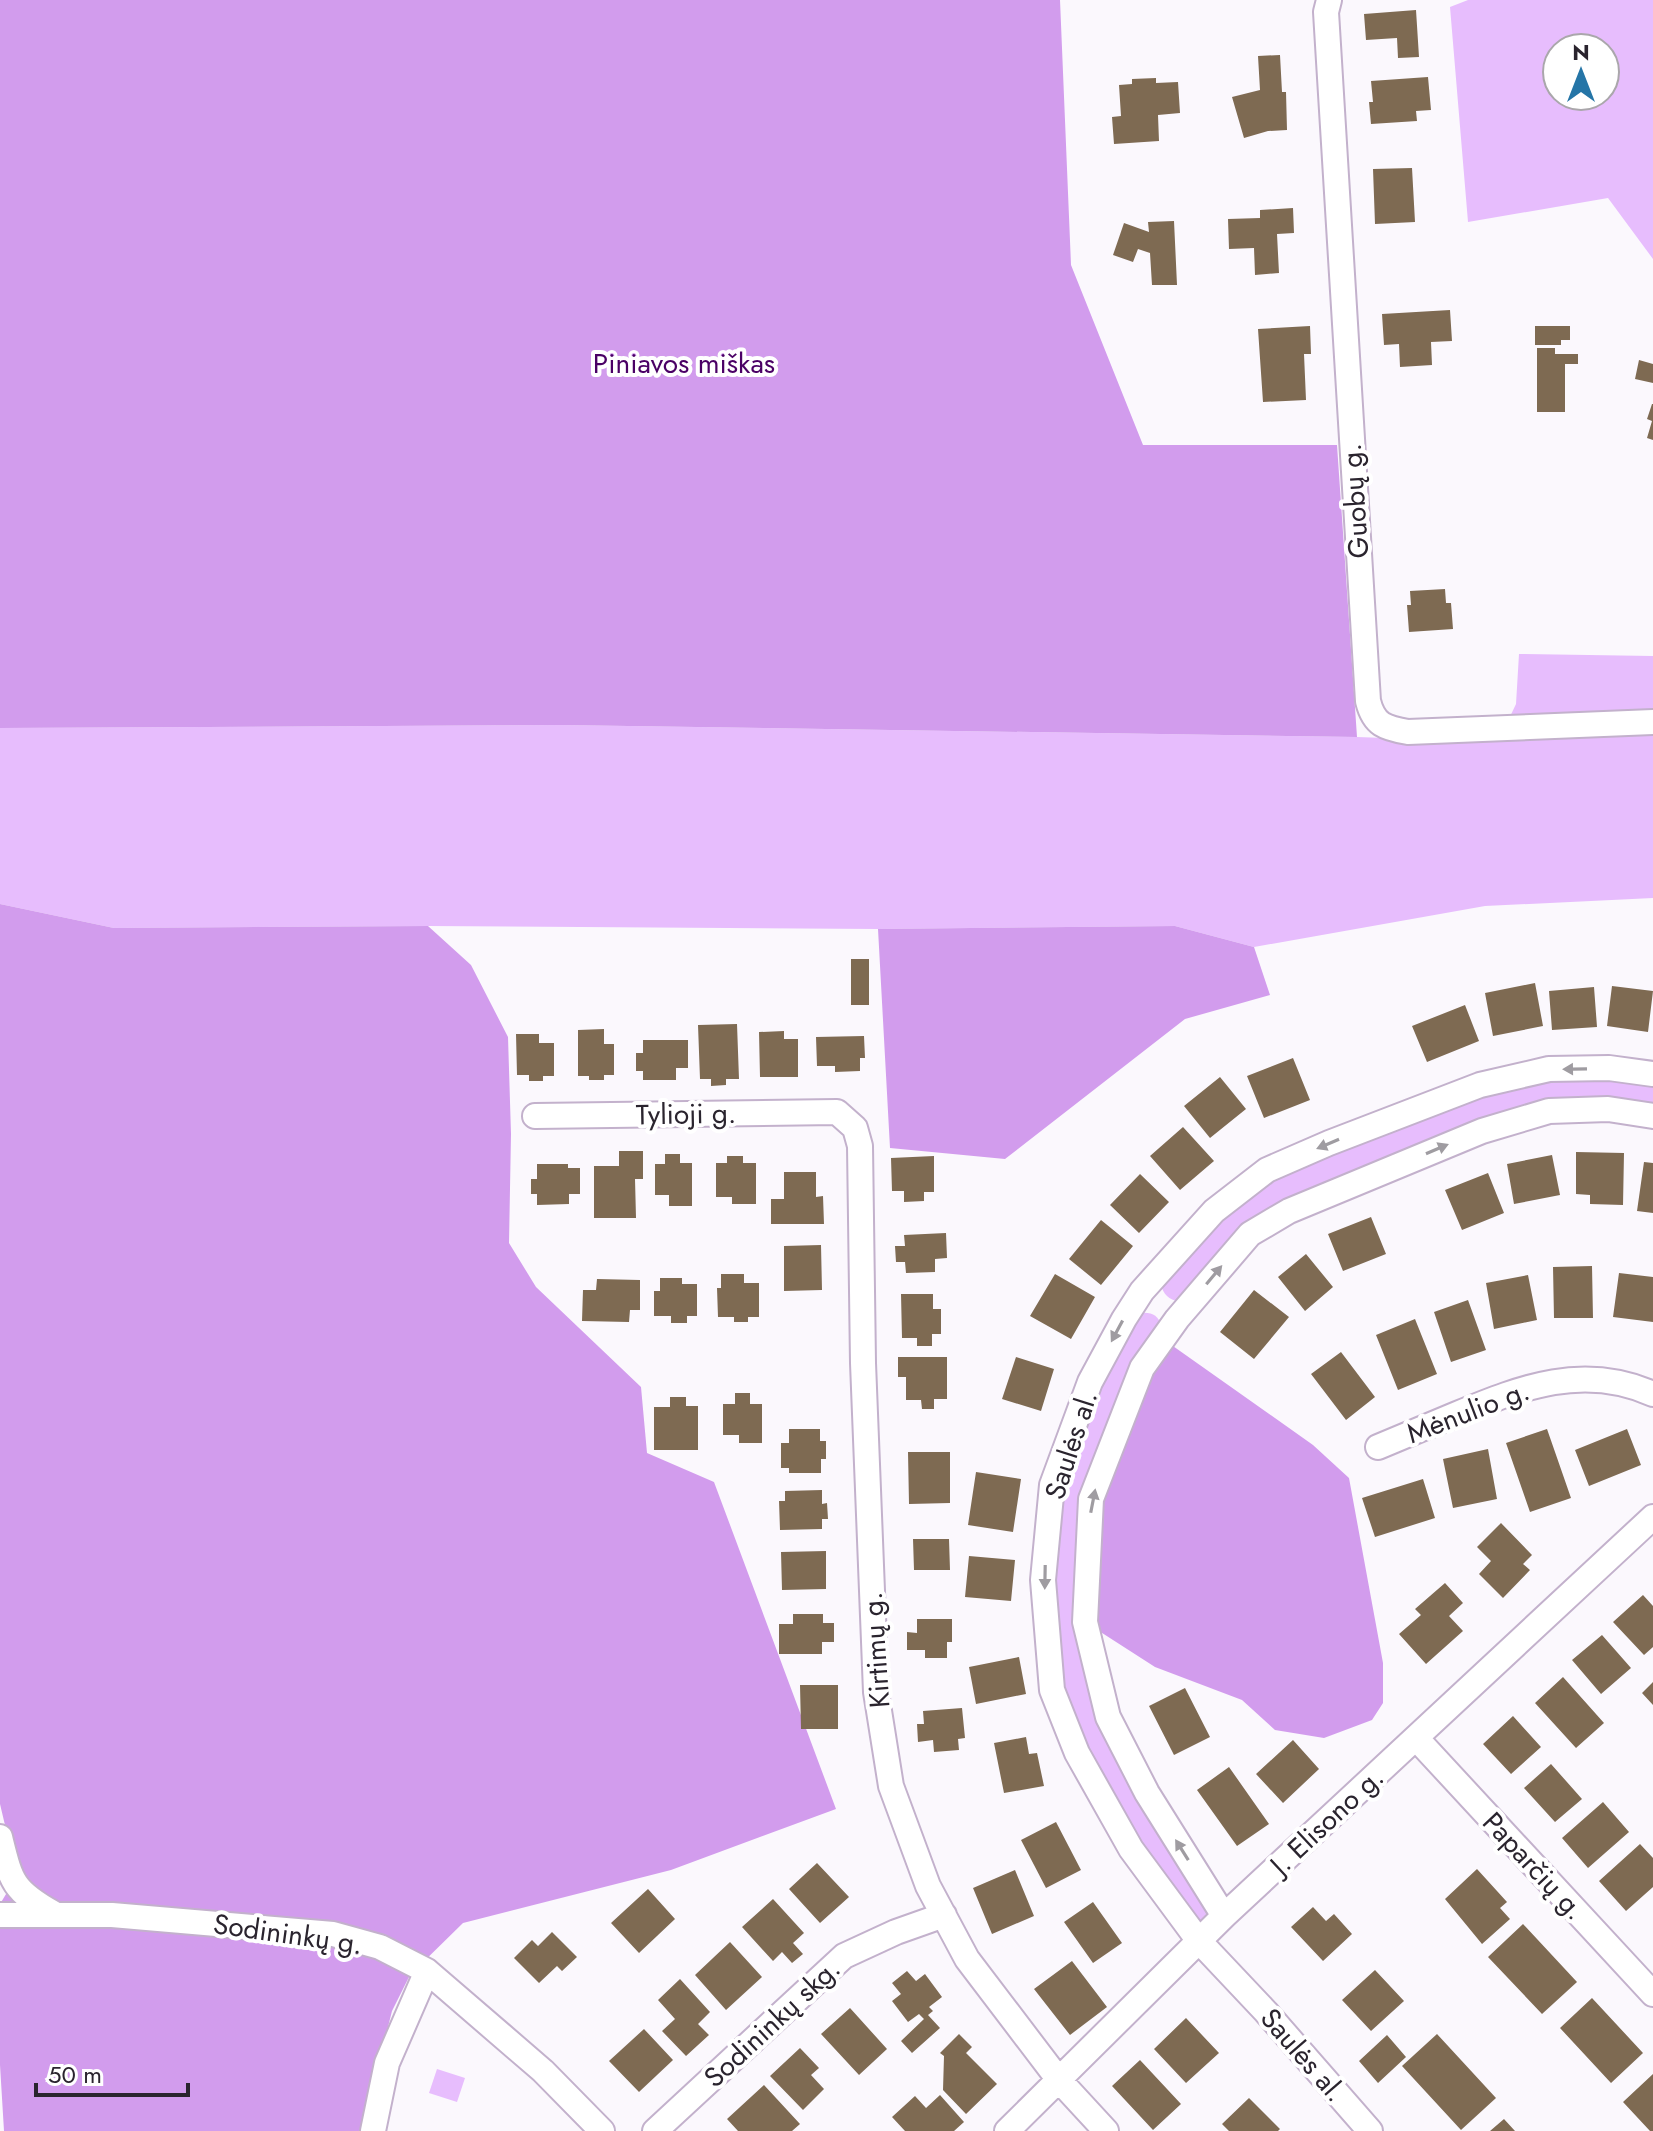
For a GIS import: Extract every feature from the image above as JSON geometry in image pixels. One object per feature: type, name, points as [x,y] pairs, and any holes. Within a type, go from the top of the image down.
[{"type":"street","name":"Guobų g.","points":[[1329,0],[1326,12],[1335,169],[1371,714],[1380,724],[1392,730],[1408,732],[1653,722]]},
{"type":"street","name":"Saulės al.","points":[[1370,2131],[1199,1941],[1131,1849],[1077,1753],[1052,1690],[1043,1580],[1052,1485],[1090,1382],[1142,1291],[1214,1211],[1267,1170],[1480,1085],[1549,1069],[1609,1068],[1653,1074]]},
{"type":"street","name":"Saulės al.","points":[[1224,1916],[1147,1793],[1108,1717],[1085,1622],[1091,1499],[1142,1368],[1177,1319],[1250,1234],[1289,1211],[1482,1131],[1549,1111],[1608,1109],[1653,1116]]},
{"type":"street","name":"Tylioji g.","points":[[535,1116],[837,1112]]},
{"type":"street","name":"Kirtimų g.","points":[[837,1112],[855,1128],[860,1146],[863,1363],[876,1692],[891,1786],[928,1886],[967,1959],[1059,2080],[1106,2131]]},
{"type":"street","points":[[1142,1291],[1177,1319]]},
{"type":"street","name":"Mėnulio g.","points":[[1378,1447],[1529,1386],[1555,1381],[1592,1380],[1624,1384],[1653,1394]]},
{"type":"street","name":"J. Elisono g.","points":[[1007,2131],[1224,1916],[1653,1517]]},
{"type":"street","name":"Paparčių g.","points":[[1416,1738],[1653,1994]]},
{"type":"street","points":[[0,1837],[10,1875],[27,1899],[55,1915]]},
{"type":"street","name":"Sodininkų g.","points":[[0,1915],[112,1915],[333,1934],[380,1947],[427,1971],[543,2071],[602,2131]]},
{"type":"street","name":"Sodininkų skg.","points":[[655,2131],[844,1956],[896,1932],[944,1915]]},
{"type":"street","points":[[373,2131],[387,2063],[427,1971]]},
{"type":"shaded area","points":[[1468,0],[1653,0],[1653,259],[1608,198],[1468,222],[1450,7]]},
{"type":"shaded area","points":[[1519,654],[1653,656],[1653,898],[1485,906],[1254,947],[1175,926],[878,929],[428,926],[114,928],[0,904],[0,728],[561,725],[1357,737],[1498,742],[1516,704]]},
{"type":"shaded area","points":[[1556,1073],[1653,1080],[1653,1111],[1606,1103],[1342,1181],[1179,1302],[1163,1291],[1161,1284],[1222,1215],[1269,1176],[1480,1093]]},
{"type":"shaded area","points":[[1140,1313],[1154,1315],[1163,1327],[1088,1498],[1104,1720],[1214,1916],[1201,1929],[1104,1791],[1061,1687],[1048,1581],[1060,1490],[1095,1386]]},
{"type":"shaded area","points":[[437,2069],[465,2078],[457,2102],[429,2093]]},
{"type":"green space","name":"Piniavos miškas","points":[[0,0],[1060,0],[1071,265],[1143,445],[1337,445],[1357,737],[561,725],[0,728]]},
{"type":"green space","points":[[0,904],[114,928],[428,926],[471,965],[508,1037],[511,1134],[509,1243],[536,1287],[641,1387],[647,1453],[714,1482],[836,1809],[671,1870],[463,1923],[410,1975],[392,2011],[362,2131],[4,2131],[0,2065],[0,1904],[17,1876],[0,1804]]},
{"type":"green space","points":[[1175,926],[1254,947],[1270,995],[1185,1019],[1005,1159],[890,1148],[878,929]]},
{"type":"green space","points":[[1163,1339],[1313,1445],[1349,1478],[1383,1663],[1383,1703],[1372,1720],[1324,1738],[1275,1730],[1242,1700],[1155,1667],[1085,1622],[1091,1499]]},
{"type":"building","points":[[1416,10],[1419,57],[1398,58],[1397,38],[1366,40],[1364,14]]},
{"type":"building","points":[[1280,55],[1282,92],[1286,92],[1287,130],[1268,131],[1244,138],[1232,97],[1260,90],[1258,56]]},
{"type":"building","points":[[1428,77],[1431,110],[1416,111],[1417,121],[1371,124],[1371,81]]},
{"type":"building","points":[[1156,78],[1156,83],[1178,82],[1180,113],[1158,115],[1159,141],[1114,144],[1112,117],[1121,116],[1119,85],[1132,84],[1132,79]]},
{"type":"building","points":[[1412,168],[1415,222],[1375,224],[1373,169]]},
{"type":"building","points":[[1293,208],[1294,233],[1277,234],[1279,273],[1255,275],[1254,248],[1229,249],[1228,219],[1260,218],[1260,210]]},
{"type":"building","points":[[1174,221],[1177,285],[1152,285],[1150,253],[1138,249],[1133,262],[1113,255],[1124,223],[1149,232],[1148,222]]},
{"type":"building","points":[[1450,310],[1452,341],[1431,342],[1432,365],[1400,367],[1399,344],[1384,345],[1382,314]]},
{"type":"building","points":[[1310,326],[1311,354],[1304,354],[1306,400],[1263,402],[1258,329]]},
{"type":"building","points":[[1535,326],[1570,326],[1570,340],[1561,340],[1561,345],[1535,345]]},
{"type":"building","points":[[1537,348],[1555,348],[1555,354],[1578,354],[1578,364],[1565,364],[1565,412],[1537,412]]},
{"type":"building","points":[[1639,360],[1653,364],[1653,383],[1635,379]]},
{"type":"building","points":[[1652,404],[1653,440],[1647,438],[1652,421],[1647,419]]},
{"type":"building","points":[[1445,589],[1446,603],[1451,603],[1453,629],[1409,632],[1407,605],[1411,605],[1410,591]]},
{"type":"building","points":[[851,959],[869,959],[869,1005],[851,1005]]},
{"type":"building","points":[[1535,983],[1543,1026],[1493,1036],[1485,993]]},
{"type":"building","points":[[1612,986],[1653,991],[1648,1032],[1607,1026]]},
{"type":"building","points":[[1594,987],[1597,1027],[1552,1030],[1549,991]]},
{"type":"building","points":[[1465,1005],[1479,1041],[1427,1062],[1412,1026]]},
{"type":"building","points":[[737,1024],[739,1079],[726,1079],[726,1085],[711,1086],[711,1079],[700,1079],[698,1025]]},
{"type":"building","points":[[604,1029],[604,1044],[614,1044],[614,1075],[604,1075],[604,1080],[578,1076],[578,1030]]},
{"type":"building","points":[[784,1031],[784,1039],[798,1039],[798,1077],[760,1077],[759,1032]]},
{"type":"building","points":[[516,1034],[539,1034],[539,1043],[554,1043],[554,1076],[543,1076],[543,1081],[529,1081],[529,1075],[517,1075]]},
{"type":"building","points":[[864,1036],[865,1058],[860,1058],[860,1071],[835,1072],[835,1066],[817,1066],[816,1037]]},
{"type":"building","points":[[643,1040],[688,1040],[688,1068],[676,1068],[676,1080],[643,1080],[643,1071],[636,1071],[636,1053],[643,1053]]},
{"type":"building","points":[[1293,1058],[1310,1100],[1264,1118],[1247,1076]]},
{"type":"building","points":[[1220,1077],[1246,1109],[1210,1138],[1184,1106]]},
{"type":"building","points":[[1183,1127],[1214,1161],[1180,1190],[1150,1156]]},
{"type":"building","points":[[619,1151],[643,1151],[643,1179],[635,1179],[636,1218],[594,1218],[594,1166],[619,1166]]},
{"type":"building","points":[[1576,1152],[1624,1153],[1623,1205],[1590,1204],[1590,1195],[1576,1194]]},
{"type":"building","points":[[665,1154],[680,1154],[680,1163],[692,1163],[692,1206],[669,1206],[669,1195],[655,1195],[655,1164],[665,1164]]},
{"type":"building","points":[[1552,1155],[1560,1195],[1514,1204],[1507,1164]]},
{"type":"building","points":[[727,1156],[743,1156],[743,1163],[756,1163],[756,1204],[732,1204],[732,1197],[716,1197],[716,1163],[727,1163]]},
{"type":"building","points":[[934,1156],[934,1192],[924,1192],[924,1201],[904,1202],[904,1191],[892,1191],[891,1158]]},
{"type":"building","points":[[1644,1162],[1653,1163],[1653,1213],[1637,1211]]},
{"type":"building","points":[[537,1164],[568,1164],[568,1168],[580,1168],[580,1194],[569,1194],[569,1204],[537,1205],[537,1194],[531,1194],[531,1179],[537,1179]]},
{"type":"building","points":[[784,1172],[816,1172],[816,1197],[823,1196],[824,1224],[771,1224],[771,1199],[784,1199]]},
{"type":"building","points":[[1488,1173],[1504,1213],[1462,1230],[1445,1190]]},
{"type":"building","points":[[1140,1174],[1169,1202],[1139,1233],[1110,1205]]},
{"type":"building","points":[[1371,1217],[1386,1254],[1343,1271],[1328,1234]]},
{"type":"building","points":[[1101,1220],[1133,1246],[1101,1285],[1069,1259]]},
{"type":"building","points":[[946,1233],[947,1258],[935,1259],[935,1272],[906,1273],[905,1262],[896,1262],[895,1246],[905,1246],[904,1235]]},
{"type":"building","points":[[821,1245],[822,1290],[784,1291],[784,1246]]},
{"type":"building","points":[[1306,1254],[1333,1287],[1305,1311],[1278,1277]]},
{"type":"building","points":[[1592,1266],[1593,1318],[1554,1318],[1553,1267]]},
{"type":"building","points":[[1619,1273],[1653,1277],[1653,1322],[1613,1317]]},
{"type":"building","points":[[721,1274],[744,1274],[744,1283],[759,1283],[759,1317],[748,1317],[748,1322],[734,1322],[734,1317],[718,1317],[717,1288],[721,1288]]},
{"type":"building","points":[[1055,1274],[1095,1297],[1071,1339],[1030,1316]]},
{"type":"building","points":[[1528,1275],[1537,1320],[1494,1329],[1486,1283]]},
{"type":"building","points":[[660,1278],[682,1278],[682,1284],[697,1284],[697,1316],[687,1316],[687,1323],[671,1323],[671,1316],[654,1316],[654,1291],[660,1291]]},
{"type":"building","points":[[597,1279],[640,1280],[640,1310],[630,1310],[629,1322],[582,1321],[583,1290],[596,1290]]},
{"type":"building","points":[[1254,1290],[1289,1317],[1254,1359],[1220,1332]]},
{"type":"building","points":[[901,1294],[933,1294],[933,1309],[941,1309],[941,1334],[932,1334],[932,1346],[917,1346],[917,1338],[902,1338]]},
{"type":"building","points":[[1468,1300],[1486,1350],[1451,1362],[1434,1312]]},
{"type":"building","points":[[1415,1319],[1437,1374],[1398,1390],[1376,1335]]},
{"type":"building","points":[[1341,1352],[1375,1397],[1346,1420],[1311,1374]]},
{"type":"building","points":[[898,1357],[947,1357],[947,1399],[934,1399],[934,1409],[922,1409],[921,1400],[906,1400],[906,1377],[898,1377]]},
{"type":"building","points":[[1016,1357],[1054,1369],[1041,1411],[1002,1399]]},
{"type":"building","points":[[735,1393],[750,1393],[750,1404],[762,1404],[762,1443],[739,1443],[739,1435],[723,1435],[723,1404],[735,1404]]},
{"type":"building","points":[[670,1397],[686,1397],[686,1406],[698,1406],[698,1450],[654,1450],[654,1407],[670,1407]]},
{"type":"building","points":[[789,1429],[820,1429],[820,1441],[826,1441],[826,1459],[821,1459],[821,1473],[789,1473],[789,1468],[781,1468],[781,1443],[789,1443]]},
{"type":"building","points":[[1547,1429],[1571,1498],[1530,1512],[1506,1443]]},
{"type":"building","points":[[1627,1429],[1641,1465],[1589,1486],[1575,1450]]},
{"type":"building","points":[[1488,1449],[1497,1499],[1453,1508],[1443,1459]]},
{"type":"building","points":[[908,1452],[950,1452],[950,1503],[909,1504]]},
{"type":"building","points":[[976,1472],[1021,1479],[1013,1532],[968,1525]]},
{"type":"building","points":[[1423,1479],[1435,1518],[1375,1537],[1362,1498]]},
{"type":"building","points":[[822,1490],[822,1504],[827,1503],[828,1519],[822,1519],[822,1529],[780,1530],[779,1501],[785,1501],[785,1491]]},
{"type":"building","points":[[1501,1523],[1532,1555],[1523,1564],[1530,1570],[1503,1598],[1479,1574],[1491,1561],[1477,1547]]},
{"type":"building","points":[[913,1539],[949,1539],[950,1570],[914,1570]]},
{"type":"building","points":[[826,1551],[826,1589],[782,1590],[781,1552]]},
{"type":"building","points":[[969,1556],[1015,1560],[1011,1601],[965,1597]]},
{"type":"building","points":[[1445,1583],[1463,1603],[1449,1616],[1463,1631],[1426,1664],[1399,1634],[1421,1615],[1415,1609]]},
{"type":"building","points":[[1643,1595],[1653,1606],[1653,1647],[1644,1655],[1613,1622]]},
{"type":"building","points":[[793,1614],[823,1614],[823,1623],[834,1623],[834,1642],[822,1642],[822,1654],[779,1654],[779,1624],[793,1624]]},
{"type":"building","points":[[917,1619],[952,1619],[952,1642],[947,1642],[947,1658],[925,1658],[925,1650],[907,1650],[907,1632],[917,1633]]},
{"type":"building","points":[[1602,1635],[1631,1668],[1601,1694],[1572,1660]]},
{"type":"building","points":[[1019,1657],[1026,1694],[976,1704],[969,1667]]},
{"type":"building","points":[[1563,1677],[1604,1723],[1576,1748],[1535,1703]]},
{"type":"building","points":[[1653,1682],[1653,1705],[1642,1693]]},
{"type":"building","points":[[800,1685],[838,1685],[838,1729],[801,1729]]},
{"type":"building","points":[[1185,1688],[1210,1737],[1174,1755],[1149,1706]]},
{"type":"building","points":[[962,1708],[965,1738],[958,1739],[959,1750],[934,1752],[933,1740],[918,1742],[917,1724],[924,1724],[923,1711]]},
{"type":"building","points":[[1513,1716],[1541,1747],[1511,1774],[1483,1744]]},
{"type":"building","points":[[1026,1737],[1029,1754],[1037,1753],[1044,1786],[1004,1793],[994,1743]]},
{"type":"building","points":[[1293,1740],[1319,1769],[1283,1803],[1256,1774]]},
{"type":"building","points":[[1551,1764],[1582,1799],[1555,1822],[1524,1788]]},
{"type":"building","points":[[1229,1767],[1269,1824],[1237,1846],[1197,1790]]},
{"type":"building","points":[[1603,1802],[1629,1832],[1588,1868],[1562,1838]]},
{"type":"building","points":[[1056,1822],[1081,1870],[1046,1888],[1021,1840]]},
{"type":"building","points":[[1640,1844],[1653,1858],[1653,1887],[1626,1911],[1599,1881]]},
{"type":"building","points":[[817,1863],[849,1897],[820,1923],[789,1889]]},
{"type":"building","points":[[1477,1869],[1507,1902],[1500,1908],[1510,1919],[1482,1944],[1445,1899]]},
{"type":"building","points":[[1015,1870],[1034,1916],[992,1934],[973,1888]]},
{"type":"building","points":[[648,1889],[675,1919],[639,1953],[611,1923]]},
{"type":"building","points":[[773,1899],[804,1933],[793,1943],[803,1954],[792,1963],[782,1952],[773,1961],[742,1927]]},
{"type":"building","points":[[1093,1902],[1122,1943],[1093,1963],[1064,1922]]},
{"type":"building","points":[[1313,1907],[1326,1921],[1334,1914],[1352,1934],[1323,1961],[1291,1927]]},
{"type":"building","points":[[1523,1924],[1577,1982],[1542,2014],[1488,1957]]},
{"type":"building","points":[[552,1932],[577,1957],[562,1971],[557,1966],[539,1983],[514,1958],[532,1940],[538,1946]]},
{"type":"building","points":[[730,1942],[762,1977],[726,2010],[695,1975]]},
{"type":"building","points":[[1072,1961],[1107,2007],[1070,2035],[1034,1989]]},
{"type":"building","points":[[1375,1970],[1404,2001],[1371,2031],[1342,2000]]},
{"type":"building","points":[[907,1971],[916,1981],[925,1974],[942,1997],[929,2007],[933,2011],[928,2015],[940,2028],[912,2053],[901,2041],[924,2019],[919,2014],[908,2022],[892,2001],[901,1994],[892,1983]]},
{"type":"building","points":[[680,1979],[710,2012],[698,2024],[709,2035],[686,2056],[662,2031],[675,2019],[658,2000]]},
{"type":"building","points":[[1592,1998],[1643,2053],[1611,2083],[1560,2028]]},
{"type":"building","points":[[850,2008],[887,2049],[859,2075],[821,2034]]},
{"type":"building","points":[[1186,2018],[1219,2053],[1186,2083],[1154,2049]]},
{"type":"building","points":[[644,2029],[673,2060],[639,2092],[609,2061]]},
{"type":"building","points":[[959,2034],[972,2047],[966,2053],[997,2084],[966,2114],[943,2090],[944,2056],[940,2053]]},
{"type":"building","points":[[1437,2034],[1496,2098],[1461,2130],[1402,2066]]},
{"type":"building","points":[[1387,2035],[1406,2057],[1378,2083],[1359,2061]]},
{"type":"building","points":[[800,2048],[819,2068],[811,2075],[824,2089],[803,2110],[770,2076]]},
{"type":"building","points":[[1140,2060],[1181,2104],[1153,2130],[1112,2086]]},
{"type":"building","points":[[1653,2074],[1653,2131],[1650,2131],[1623,2102]]},
{"type":"building","points":[[764,2085],[800,2124],[792,2131],[738,2131],[727,2119]]},
{"type":"building","points":[[940,2095],[964,2122],[954,2131],[905,2131],[892,2117],[915,2096],[926,2108]]},
{"type":"building","points":[[1249,2098],[1280,2129],[1278,2131],[1229,2131],[1222,2124]]},
{"type":"building","points":[[1504,2119],[1515,2131],[1490,2131]]}]
